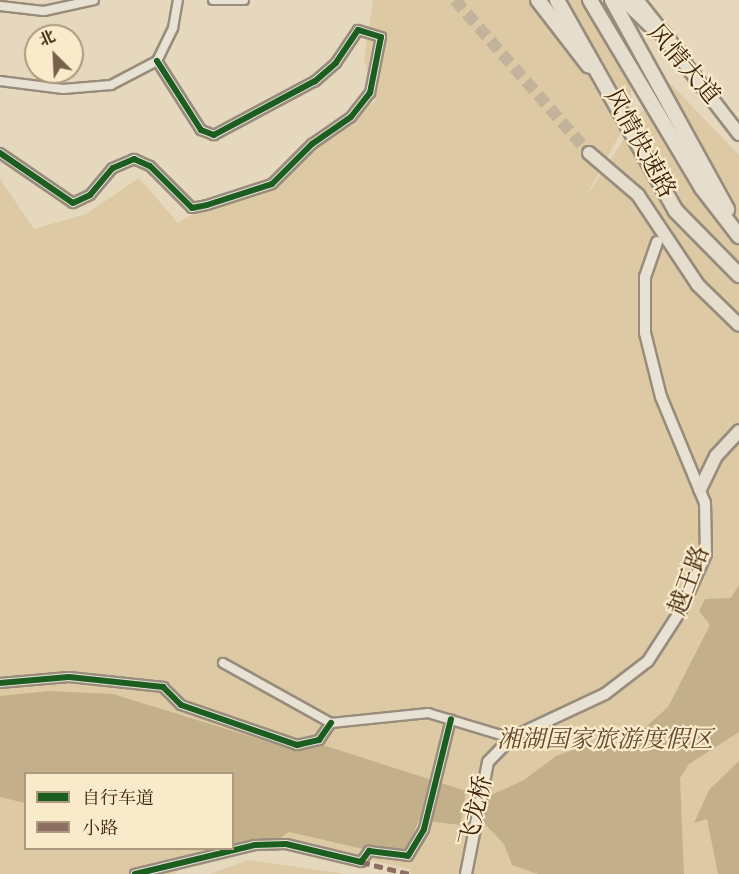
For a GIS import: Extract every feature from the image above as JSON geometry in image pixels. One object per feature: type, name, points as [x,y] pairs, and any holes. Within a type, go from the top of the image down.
[{"type":"highway","points":[[538,0],[609,91]]},
{"type":"highway","name":"风情快速路","points":[[557,0],[676,211],[739,275]]},
{"type":"highway","name":"风情快速路","points":[[590,0],[702,188],[739,236]]},
{"type":"highway","points":[[612,0],[739,224]]},
{"type":"highway","points":[[636,0],[678,53]]},
{"type":"main road","name":"风情大道","points":[[623,0],[678,53],[739,134]]},
{"type":"main road","points":[[589,153],[638,195],[698,285],[739,324]]},
{"type":"main road","name":"越王路","points":[[488,762],[511,738],[605,694],[648,661],[681,610],[706,554],[700,489],[661,397],[645,333],[645,276],[657,242]]},
{"type":"main road","points":[[700,489],[716,456],[739,431]]},
{"type":"main road","name":"飞龙桥","points":[[466,874],[466,859],[488,762]]},
{"type":"street","points":[[0,6],[44,11],[94,0]]},
{"type":"street","points":[[0,81],[63,89],[111,85],[157,61],[173,28],[178,0]]},
{"type":"street","points":[[213,0],[244,0]]},
{"type":"street","points":[[0,153],[73,203],[90,195],[113,168],[134,159],[150,166],[192,208],[207,205],[272,184],[312,144],[351,117],[370,93],[381,37],[358,30],[315,81],[214,135],[201,130],[157,61]]},
{"type":"street","points":[[223,663],[331,723],[428,713],[511,738]]},
{"type":"street","points":[[0,683],[61,677],[155,686],[191,709],[297,745],[319,740],[331,723]]},
{"type":"street","points":[[135,874],[255,845],[286,844],[361,862],[369,851],[408,856],[424,829],[451,719]]},
{"type":"green space","name":"湘湖国家旅游度假区","points":[[373,0],[583,0],[628,38],[632,112],[584,200],[664,77],[739,155],[739,874],[411,874],[410,869],[279,839],[234,847],[234,772],[24,772],[24,850],[215,850],[202,852],[175,874],[0,874],[0,179],[34,229],[86,214],[139,178],[178,223],[212,202],[274,187],[308,143],[376,101],[364,60]]},
{"type":"green space","points":[[249,860],[345,874],[209,874]]},
{"type":"shaded area","points":[[739,585],[739,732],[689,764],[680,778],[684,874],[538,874],[512,865],[504,844],[483,822],[489,796],[524,780],[556,756],[589,744],[609,746],[640,732],[668,707],[710,625],[699,611],[705,599],[731,598]]},
{"type":"shaded area","points":[[49,691],[113,694],[281,746],[326,746],[466,791],[460,825],[419,820],[407,848],[394,856],[289,832],[279,839],[234,845],[234,772],[24,772],[24,803],[0,797],[0,696]]},
{"type":"shaded area","points":[[739,761],[739,874],[718,874],[707,819],[694,823],[709,790]]},
{"type":"tunnel","points":[[455,0],[589,153]]},
{"type":"marked path","points":[[361,862],[410,874]]},
{"type":"cycle path","points":[[0,153],[73,203],[90,195],[113,168],[134,159],[150,166],[192,208],[207,205],[272,184],[312,144],[351,117],[370,93],[381,37],[358,30],[336,63],[315,81],[214,135],[201,130],[157,61]]},
{"type":"cycle path","points":[[0,683],[69,677],[163,687],[181,705],[297,745],[319,740],[331,723]]},
{"type":"cycle path","points":[[135,874],[255,845],[286,844],[361,862],[369,851],[408,856],[424,829],[451,719]]}]
